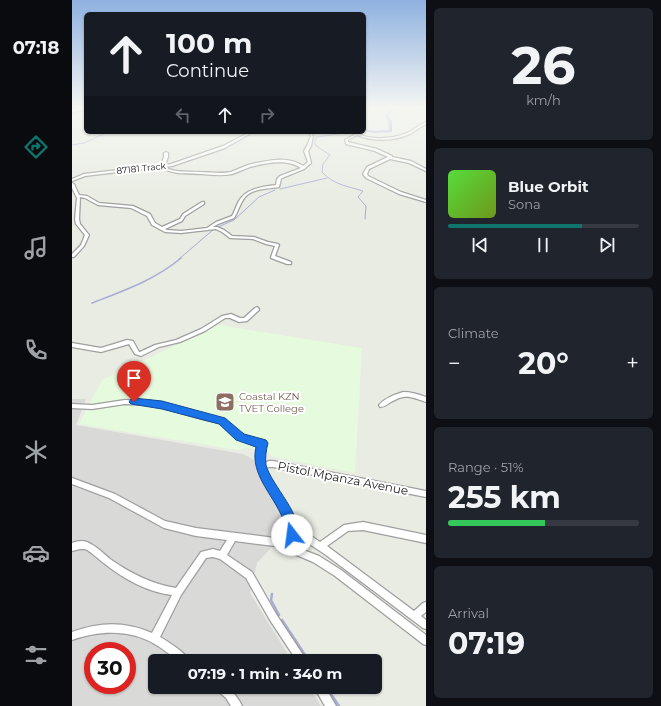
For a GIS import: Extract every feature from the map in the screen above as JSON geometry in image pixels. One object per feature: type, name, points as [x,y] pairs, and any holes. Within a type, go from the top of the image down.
[{"type":"street","name":"87181 Track","points":[[72,180],[84,175],[161,167],[184,162],[224,147],[235,141]]},
{"type":"street","points":[[209,228],[217,223],[233,217],[243,198],[250,192],[278,186],[278,181],[281,177],[303,168],[311,161],[306,151],[311,141]]},
{"type":"street","points":[[347,141],[346,142],[376,150],[389,156],[390,158],[410,162],[426,170]]},
{"type":"street","points":[[166,153],[166,157],[161,167],[176,173],[230,173],[252,166],[276,162],[297,163],[303,168]]},
{"type":"street","points":[[390,158],[368,168],[365,172],[366,176],[375,182],[400,193],[426,201]]},
{"type":"street","points":[[72,184],[79,197],[77,219],[87,237],[83,245],[72,256]]},
{"type":"street","points":[[72,200],[79,197],[86,198],[98,204],[132,207],[149,215],[153,224],[169,232],[209,228],[221,230],[231,237],[254,238],[276,245],[277,247],[273,257],[289,263]]},
{"type":"street","points":[[161,229],[181,220],[184,215],[204,203]]},
{"type":"street","points":[[72,345],[102,350],[129,342],[133,344],[137,353],[141,354],[160,345],[178,342],[203,330],[224,316],[231,316],[239,320],[245,320],[257,309]]},
{"type":"street","points":[[382,405],[393,397],[402,394],[419,397],[426,400]]},
{"type":"street","points":[[72,406],[92,407],[125,402],[152,403],[206,418],[222,420],[240,437],[263,443],[260,456],[261,467],[293,529],[320,546],[426,625]]},
{"type":"street","name":"Pistol Mpanza Avenue","points":[[261,467],[273,464],[426,494]]},
{"type":"street","points":[[72,481],[112,496],[164,524],[196,532],[263,540],[289,547],[316,559],[426,641]]},
{"type":"street","points":[[320,546],[347,528],[363,526],[426,539]]},
{"type":"street","points":[[289,547],[293,529]]},
{"type":"street","points":[[222,556],[233,536]]},
{"type":"street","points":[[72,547],[80,545],[87,546],[111,564],[149,586],[178,592]]},
{"type":"street","points":[[154,638],[178,592],[200,560],[204,555],[209,553],[222,556],[243,570],[253,580],[273,617],[297,654]]},
{"type":"street","points":[[414,616],[426,606]]},
{"type":"street","points":[[72,636],[100,628],[117,628],[154,638],[176,654]]},
{"type":"street","points":[[228,694],[237,706]]},
{"type":"street","points":[[323,694],[331,706]]},
{"type":"shaded area","name":"Coastal KZN TVET College","points":[[219,325],[362,348],[355,473],[274,457],[266,451],[249,448],[237,450],[79,424],[102,380]]},
{"type":"shaded area","points":[[72,399],[86,399],[76,425],[243,454],[254,460],[281,516],[282,536],[257,563],[250,593],[288,654],[148,654],[148,694],[313,694],[321,706],[72,706]]},
{"type":"waterway","points":[[72,145],[88,141]]},
{"type":"waterway","points":[[315,141],[315,145],[330,155],[323,164],[322,172],[331,180],[363,191],[358,197],[366,206],[365,219]]},
{"type":"waterway","points":[[280,189],[327,178]]},
{"type":"waterway","points":[[216,228],[234,220],[259,197],[275,190]]},
{"type":"waterway","points":[[179,259],[214,229]]},
{"type":"waterway","points":[[92,303],[150,279],[181,258]]},
{"type":"waterway","points":[[272,594],[271,600],[279,615]]},
{"type":"waterway","points":[[282,620],[304,654]]},
{"type":"waterway","points":[[331,694],[339,706]]},
{"type":"place","name":"Coastal KZN TVET College","points":[[225,402]]},
{"type":"route","points":[[134,402],[162,405],[206,418],[222,420],[240,437],[246,440],[263,443],[260,456],[261,467],[291,523],[293,529],[292,535]]}]
